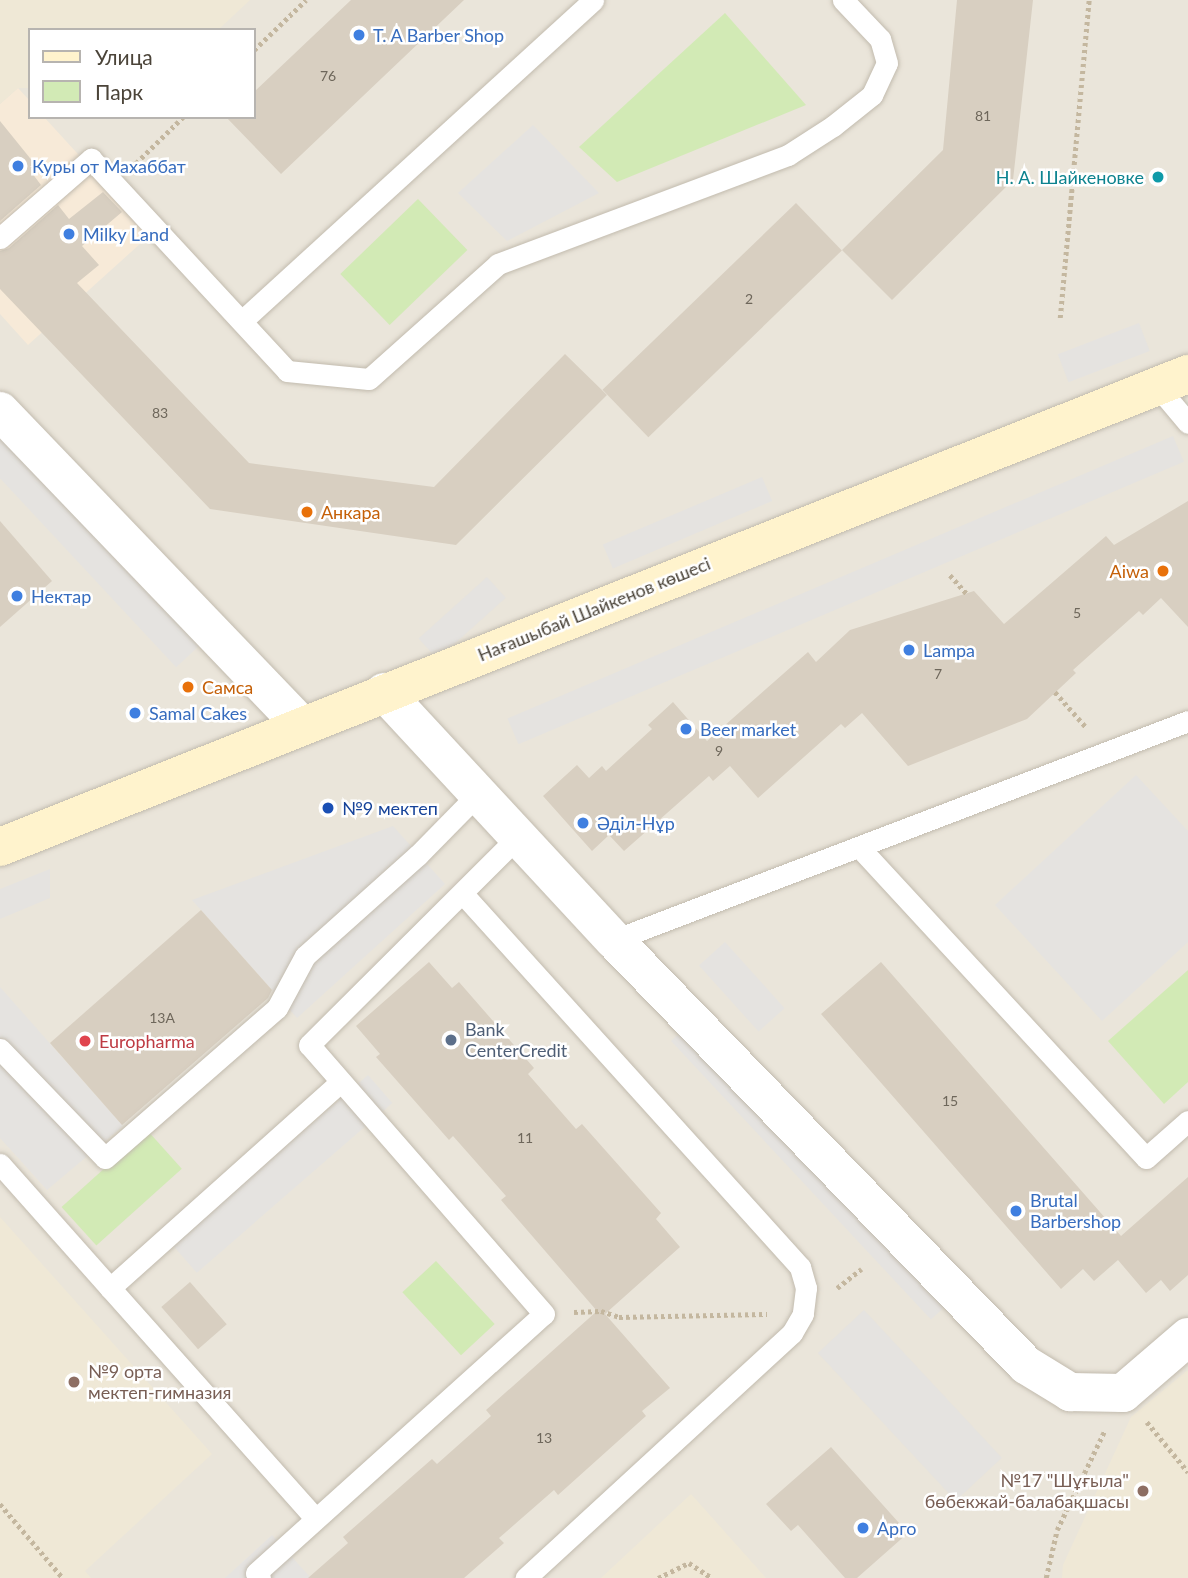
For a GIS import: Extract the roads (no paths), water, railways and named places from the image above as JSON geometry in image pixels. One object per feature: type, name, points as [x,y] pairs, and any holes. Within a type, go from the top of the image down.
[{"type":"street","name":"Нағашыбай Шайкенов көшесі","points":[[0,847],[1173,380]]},
{"type":"street","points":[[0,411],[301,726]]},
{"type":"street","points":[[384,692],[614,940],[1026,1365],[1070,1392],[1123,1393],[1188,1337]]},
{"type":"lane","points":[[243,320],[593,0]]},
{"type":"lane","points":[[0,238],[91,159],[243,320],[287,371],[369,379],[498,264],[788,155],[863,103],[873,95],[887,63],[880,39],[844,0]]},
{"type":"lane","points":[[1173,380],[1188,423]]},
{"type":"lane","points":[[614,940],[1188,721]]},
{"type":"lane","points":[[0,1049],[105,1158],[277,1008],[305,956],[418,855],[478,794]]},
{"type":"lane","points":[[260,1578],[256,1573],[315,1518],[544,1314],[309,1045],[518,837]]},
{"type":"lane","points":[[859,847],[1146,1158],[1188,1121]]},
{"type":"lane","points":[[463,894],[800,1267],[806,1287],[803,1314],[792,1333],[526,1578]]},
{"type":"lane","points":[[110,1288],[340,1082]]},
{"type":"lane","points":[[0,1164],[315,1518]]},
{"type":"place","name":"T. A Barber Shop","points":[[359,35]]},
{"type":"place","name":"Куры от Махаббат","points":[[18,166]]},
{"type":"place","name":"Н. А. Шайкеновке","points":[[1158,177]]},
{"type":"place","name":"Milky Land","points":[[69,234]]},
{"type":"place","name":"Анкара","points":[[307,512]]},
{"type":"place","name":"Aiwa","points":[[1163,571]]},
{"type":"place","name":"Нектар","points":[[17,596]]},
{"type":"place","name":"Lampa","points":[[909,650]]},
{"type":"place","name":"Самса","points":[[188,687]]},
{"type":"place","name":"Samal Cakes","points":[[135,713]]},
{"type":"place","name":"Beer market","points":[[686,729]]},
{"type":"place","name":"№9 мектеп","points":[[328,808]]},
{"type":"place","name":"Әділ-Нұр","points":[[583,823]]},
{"type":"place","name":"Bank CenterCredit","points":[[451,1040]]},
{"type":"place","name":"Europharma","points":[[85,1041]]},
{"type":"place","name":"Brutal Barbershop","points":[[1016,1211]]},
{"type":"place","name":"№9 орта мектеп-гимназия","points":[[74,1382]]},
{"type":"place","name":"№17 \"Шұғыла\" бөбекжай-балабақшасы","points":[[1143,1491]]},
{"type":"place","name":"Арго","points":[[863,1528]]}]
